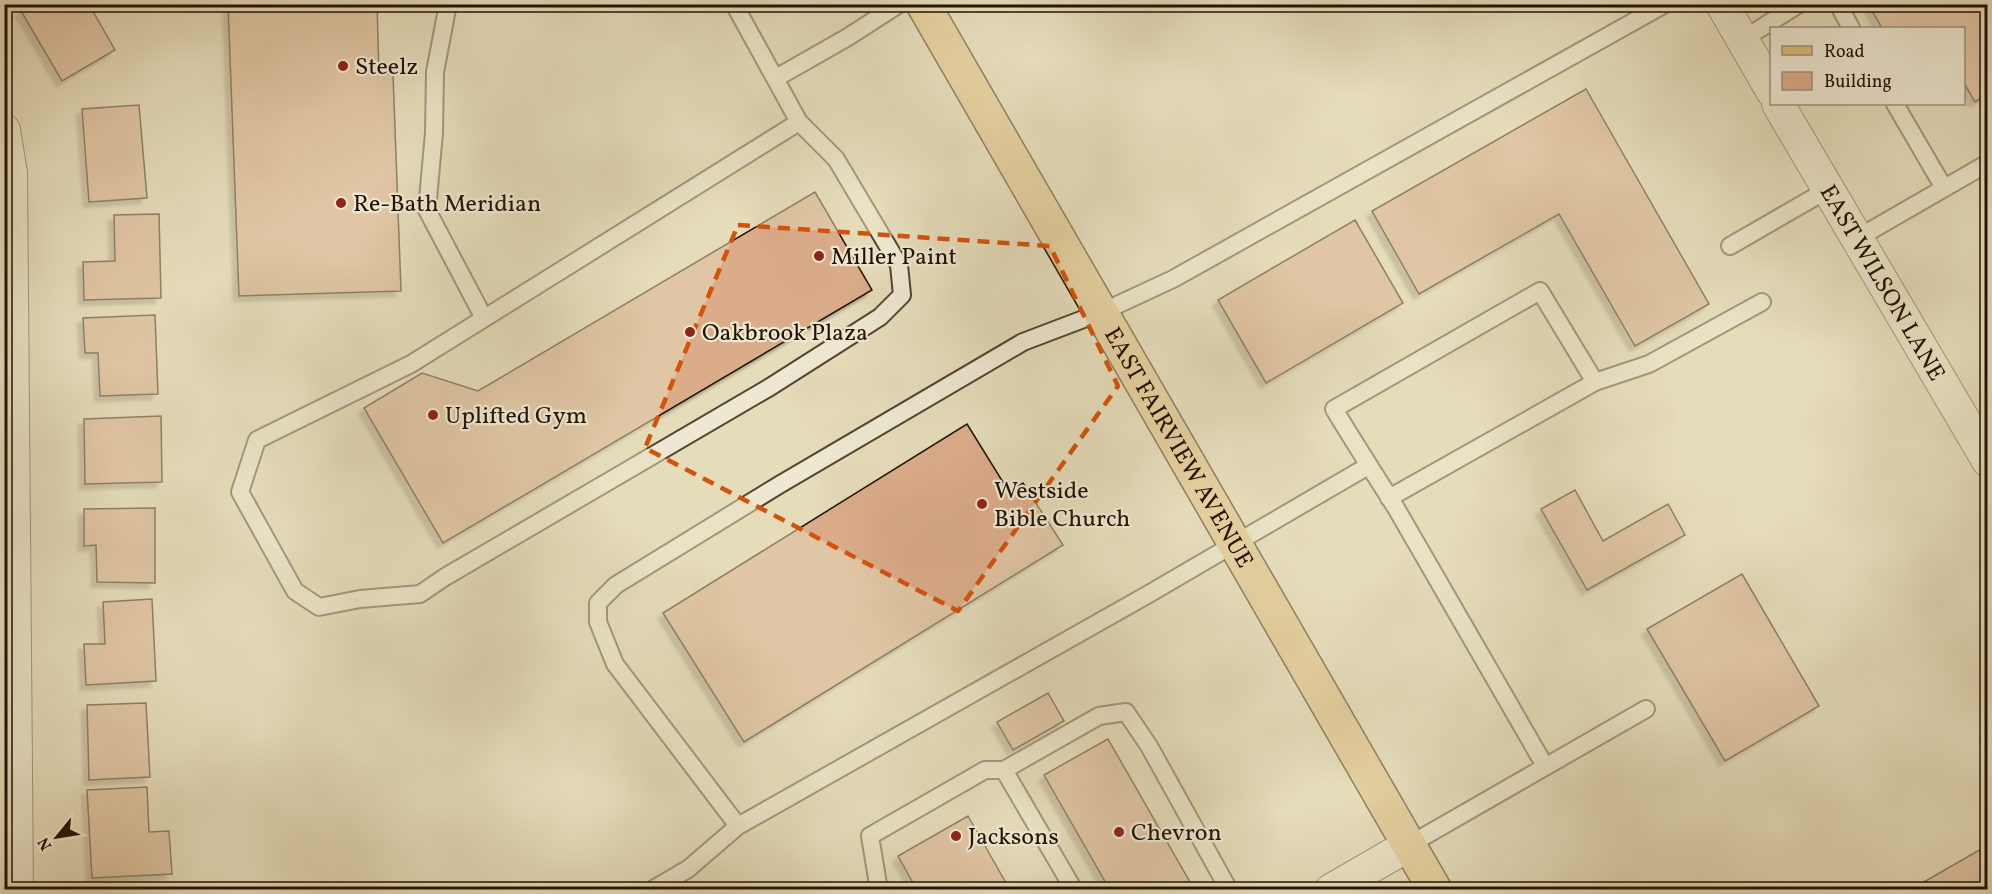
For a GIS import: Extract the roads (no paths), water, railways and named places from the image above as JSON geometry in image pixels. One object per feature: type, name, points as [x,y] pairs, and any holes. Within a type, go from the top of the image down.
[{"type":"main road","name":"EAST FAIRVIEW AVENUE","points":[[923,4],[1435,890]]},
{"type":"street","points":[[1722,4],[1770,88]]},
{"type":"street","name":"EAST WILSON LANE","points":[[1779,105],[1988,461]]},
{"type":"street","points":[[4,130],[11,173],[9,582],[17,890]]},
{"type":"street","points":[[1331,890],[1409,845]]},
{"type":"lane","points":[[448,4],[435,72],[434,133],[427,210],[484,318]]},
{"type":"lane","points":[[734,4],[799,122],[836,159],[900,265],[902,295],[880,317],[770,387],[445,577],[420,594],[360,599],[319,607],[295,591],[240,492],[257,440],[411,364],[799,122]]},
{"type":"lane","points":[[776,78],[899,4]]},
{"type":"lane","points":[[738,826],[615,664],[598,622],[598,603],[616,585],[779,484],[1023,342],[1102,312],[1183,274],[1665,4]]},
{"type":"lane","points":[[1742,40],[1799,4]]},
{"type":"lane","points":[[1838,4],[1850,27]]},
{"type":"lane","points":[[1896,105],[1944,188]]},
{"type":"lane","points":[[1856,238],[1988,163]]},
{"type":"lane","points":[[1730,246],[1827,190]]},
{"type":"lane","points":[[1545,766],[1389,498],[1334,409],[1540,291],[1595,382]]},
{"type":"lane","points":[[1389,498],[1595,382],[1649,364],[1762,302]]},
{"type":"lane","points":[[652,890],[688,869],[738,826],[1368,466]]},
{"type":"lane","points":[[1409,845],[1646,709]]},
{"type":"lane","points":[[879,890],[870,836],[985,770],[1004,770],[1099,716],[1126,712],[1149,746],[1223,887]]},
{"type":"lane","points":[[1004,770],[1074,890]]},
{"type":"place","name":"Steelz","points":[[343,66]]},
{"type":"place","name":"Re-Bath Meridian","points":[[341,203]]},
{"type":"place","name":"Miller Paint","points":[[819,256]]},
{"type":"place","name":"Oakbrook Plaza","points":[[690,332]]},
{"type":"place","name":"Uplifted Gym","points":[[433,415]]},
{"type":"place","name":"Westside Bible Church","points":[[982,504]]},
{"type":"place","name":"Chevron","points":[[1119,832]]},
{"type":"place","name":"Jacksons","points":[[956,836]]}]
